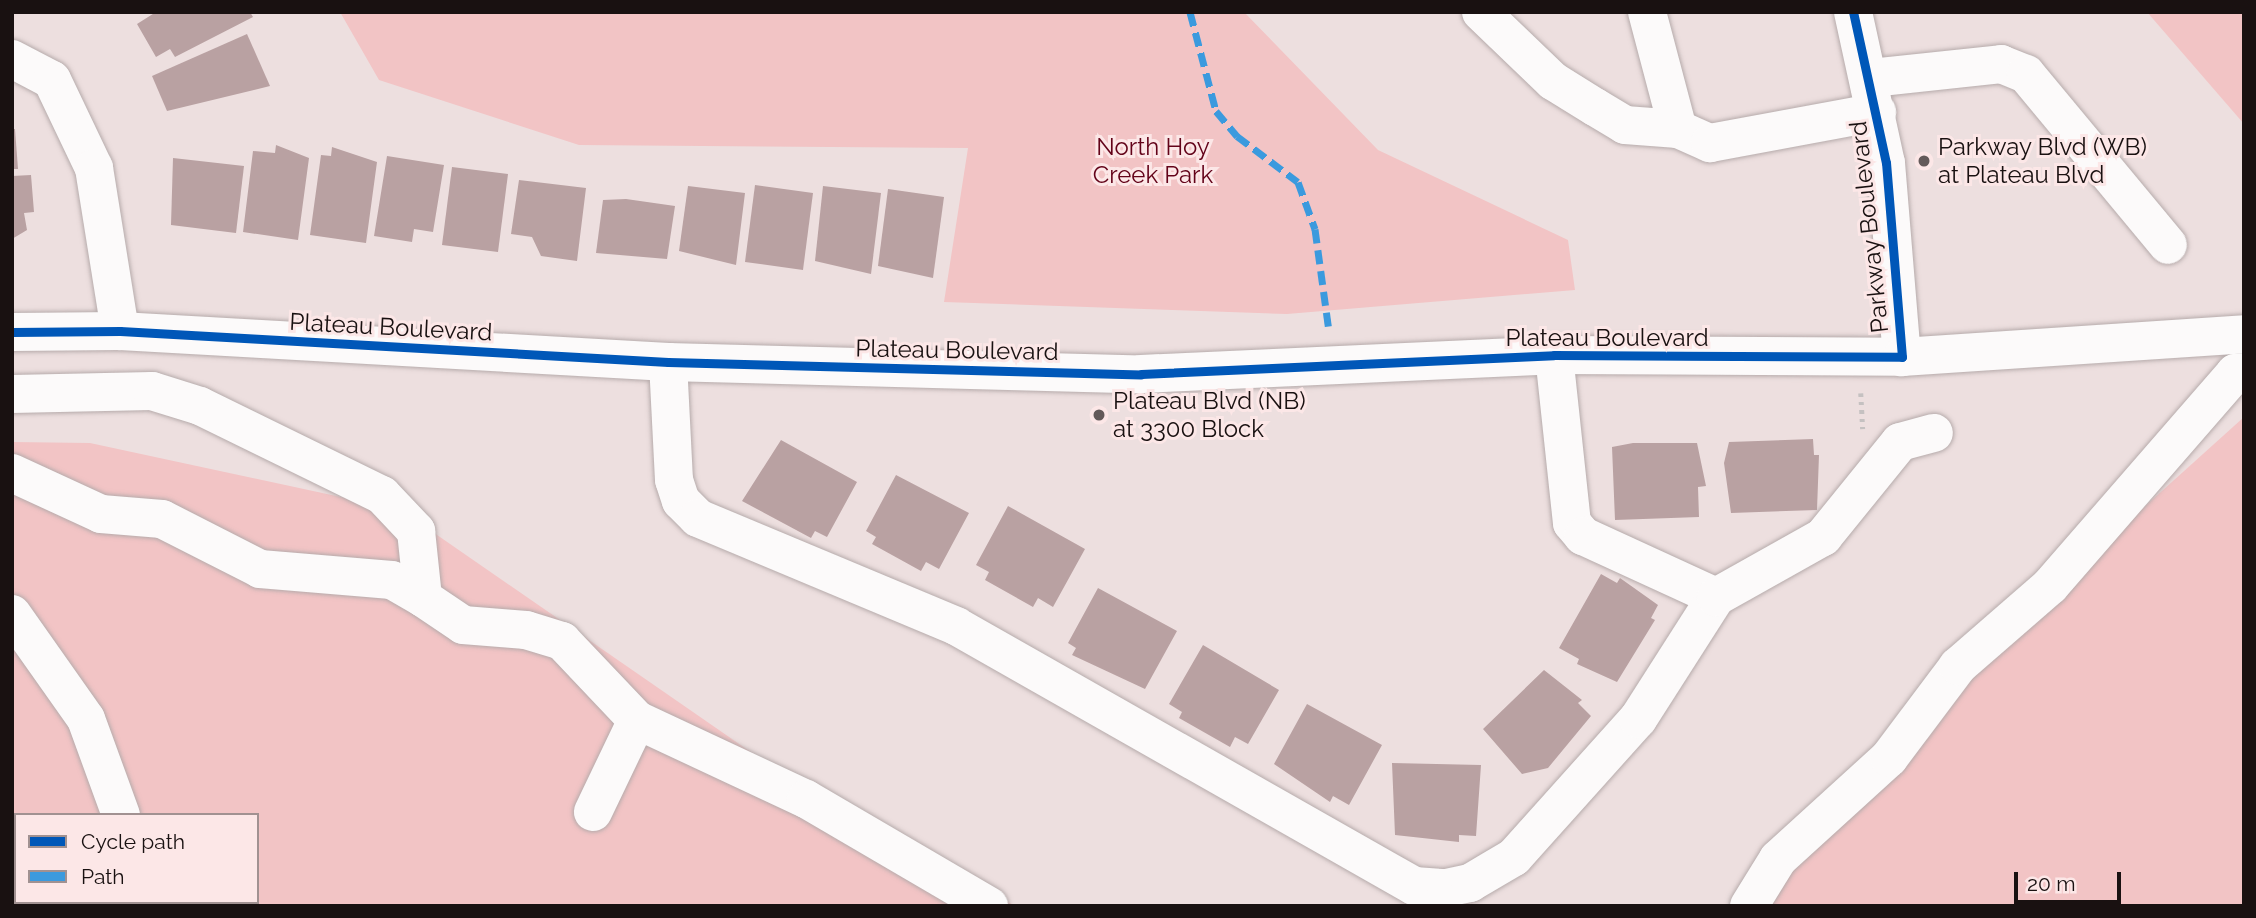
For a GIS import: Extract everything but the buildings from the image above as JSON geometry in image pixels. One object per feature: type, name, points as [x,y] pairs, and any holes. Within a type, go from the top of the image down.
[{"type":"street","points":[[1481,12],[1553,81],[1625,125],[1678,129],[1710,143],[1874,95],[2001,64],[2026,74],[2168,245]]},
{"type":"street","points":[[1647,12],[1678,129]]},
{"type":"street","name":"Parkway Boulevard","points":[[1853,12],[1874,95],[1902,357]]},
{"type":"street","points":[[12,59],[52,80],[94,168],[120,331]]},
{"type":"street","name":"Plateau Boulevard","points":[[12,332],[120,331],[668,362],[1141,374],[1554,355],[1902,357],[2244,334]]},
{"type":"street","points":[[1554,355],[1572,523],[1583,536],[1716,597]]},
{"type":"street","points":[[668,362],[674,481],[681,501],[698,518],[956,626],[1414,886],[1470,883],[1514,857],[1638,719],[1716,597],[1823,537],[1900,442],[1934,433]]},
{"type":"street","points":[[1749,906],[1778,859],[1889,758],[1958,666],[2050,586],[2235,373],[2244,372]]},
{"type":"street","points":[[12,394],[152,391],[200,405],[351,476],[382,495],[416,531],[423,598]]},
{"type":"street","points":[[12,473],[101,514],[162,519],[260,569],[392,580],[463,625],[526,630],[562,641],[637,720],[806,799],[989,906]]},
{"type":"street","points":[[12,614],[86,719],[120,813]]},
{"type":"street","points":[[593,812],[637,720]]},
{"type":"path","points":[[1861,407],[1862,425]]},
{"type":"green space","name":"North Hoy Creek Park","points":[[340,12],[1244,12],[1378,150],[1568,240],[1575,290],[1287,314],[944,302],[968,148],[579,145],[379,80]]},
{"type":"green space","points":[[2147,12],[2244,12],[2244,124]]},
{"type":"green space","points":[[2244,417],[2244,906],[1740,906],[2132,518]]},
{"type":"green space","points":[[12,442],[90,443],[401,510],[758,757],[1015,906],[12,906]]},
{"type":"marked path","points":[[1190,12],[1216,111],[1237,136],[1298,182],[1315,229],[1329,331]]},
{"type":"cycle path","points":[[12,332],[120,331],[668,362],[1141,374],[1554,355],[1902,357],[1886,163],[1853,12]]},
{"type":"place","name":"Parkway Blvd (WB) at Plateau Blvd","points":[[1924,161]]},
{"type":"place","name":"Plateau Blvd (NB) at 3300 Block","points":[[1099,415]]}]
